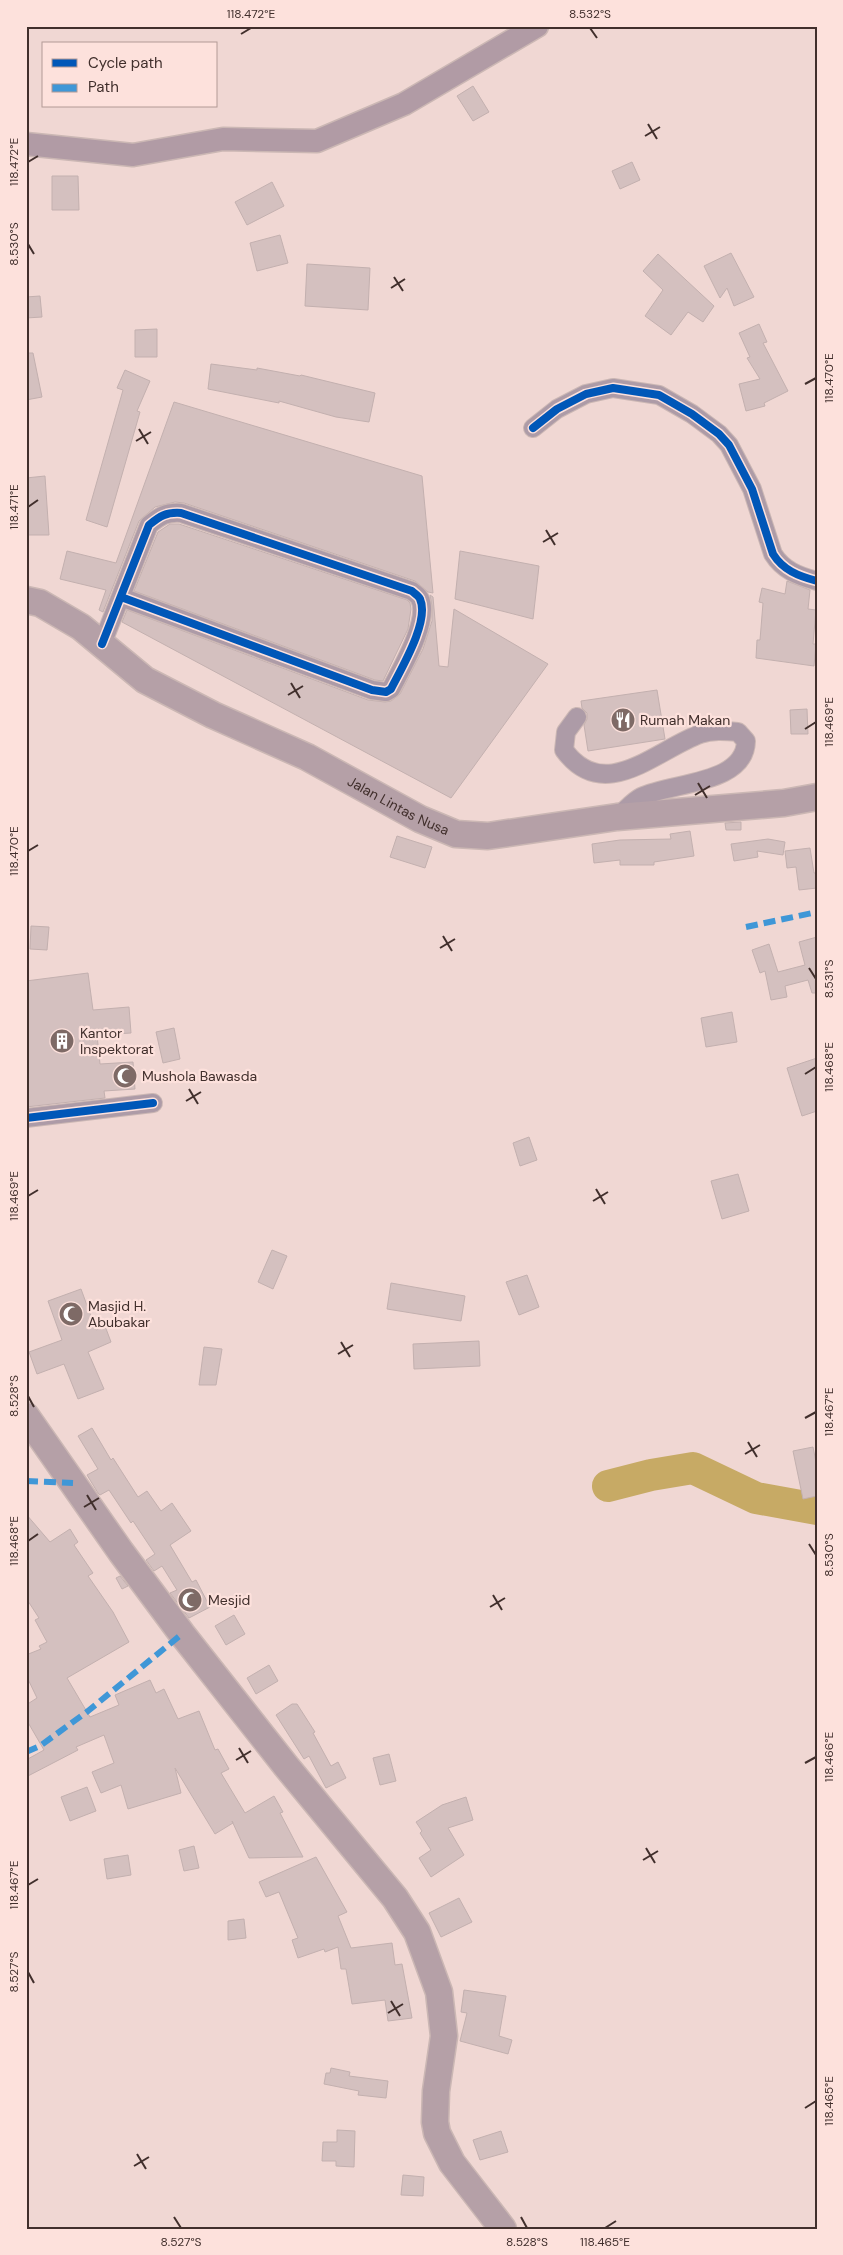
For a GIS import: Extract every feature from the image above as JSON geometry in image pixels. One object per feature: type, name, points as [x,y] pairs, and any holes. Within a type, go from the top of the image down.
[{"type":"highway","name":"Jalan Lintas Nusa","points":[[26,600],[61,614],[102,644],[145,680],[213,715],[307,757],[420,819],[456,834],[488,836],[617,817],[784,803],[817,797]]},
{"type":"highway","points":[[26,1416],[120,1552],[182,1634],[399,1905],[417,1932],[429,1960],[439,1992],[444,2036],[436,2091],[435,2122],[442,2144],[471,2190],[503,2229]]},
{"type":"main road","points":[[26,144],[133,155],[223,139],[317,141],[404,104],[537,26]]},
{"type":"street","points":[[533,428],[556,409],[586,394],[613,388],[659,395],[692,414],[719,434],[728,444],[752,489],[773,554],[779,563],[787,569],[817,581]]},
{"type":"street","points":[[102,644],[120,597],[149,525],[160,515],[170,512],[181,513],[412,591],[420,598],[422,611],[416,640],[390,689],[386,692],[372,690],[120,597]]},
{"type":"street","points":[[577,717],[566,732],[564,750],[573,763],[591,772],[608,773],[627,770],[700,734],[720,730],[738,732],[746,741],[746,750],[739,761],[730,769],[703,781],[640,798],[617,817]]},
{"type":"street","points":[[26,1118],[153,1103]]},
{"type":"building","points":[[473,86],[489,112],[473,121],[457,96]]},
{"type":"building","points":[[632,162],[640,180],[620,189],[612,171]]},
{"type":"building","points":[[52,176],[78,176],[79,210],[52,210]]},
{"type":"building","points":[[272,182],[284,206],[247,225],[235,202]]},
{"type":"building","points":[[280,235],[288,263],[257,271],[250,243]]},
{"type":"building","points":[[731,253],[754,297],[734,306],[727,288],[720,298],[704,266]]},
{"type":"building","points":[[658,254],[714,306],[703,322],[688,312],[671,335],[645,316],[663,290],[643,271]]},
{"type":"building","points":[[307,264],[370,268],[368,310],[305,306]]},
{"type":"building","points":[[40,296],[42,317],[26,318],[26,297]]},
{"type":"building","points":[[759,324],[767,342],[763,343],[788,391],[764,403],[765,406],[746,411],[739,384],[760,379],[747,358],[750,357],[739,333]]},
{"type":"building","points":[[157,329],[157,357],[135,357],[135,330]]},
{"type":"building","points":[[26,353],[33,353],[42,397],[26,400]]},
{"type":"building","points":[[211,364],[257,370],[257,368],[301,375],[375,393],[369,422],[336,417],[279,401],[279,403],[208,389]]},
{"type":"building","points":[[125,370],[150,381],[137,411],[140,412],[107,527],[86,520],[123,390],[117,388]]},
{"type":"building","points":[[174,402],[422,476],[433,593],[428,592],[415,581],[184,503],[175,502],[155,507],[139,521],[103,612],[99,610],[106,590],[60,579],[67,551],[116,563]]},
{"type":"building","points":[[45,476],[49,535],[27,535],[26,478]]},
{"type":"building","points":[[170,524],[179,524],[407,600],[410,603],[411,609],[408,629],[383,681],[375,680],[134,591],[158,532]]},
{"type":"building","points":[[460,551],[539,566],[533,619],[455,599]]},
{"type":"building","points":[[787,581],[810,590],[808,609],[816,610],[813,644],[816,644],[814,666],[756,658],[757,640],[760,640],[763,603],[759,602],[762,588],[785,594]]},
{"type":"building","points":[[430,595],[433,597],[439,666],[448,667],[454,609],[548,664],[451,798],[122,622],[127,610],[368,700],[385,702],[391,701],[400,694],[423,649],[432,621]]},
{"type":"building","name":"Rumah Makan","points":[[657,690],[665,739],[588,751],[584,725],[587,713],[582,708],[581,701]]},
{"type":"building","points":[[807,709],[808,734],[791,734],[790,710]]},
{"type":"building","points":[[741,822],[741,830],[726,830],[725,823]]},
{"type":"building","points":[[690,831],[694,856],[654,862],[654,865],[620,865],[620,860],[594,863],[592,844],[620,840],[671,839],[670,834]]},
{"type":"building","points":[[397,836],[432,847],[425,868],[390,857]]},
{"type":"building","points":[[768,839],[785,842],[783,855],[757,851],[758,857],[734,861],[731,844]]},
{"type":"building","points":[[810,848],[814,873],[817,873],[817,888],[799,890],[796,867],[787,868],[785,851]]},
{"type":"building","points":[[31,926],[49,927],[47,950],[30,949]]},
{"type":"building","points":[[817,937],[817,993],[812,993],[808,980],[785,986],[787,997],[771,1000],[765,971],[760,973],[752,950],[769,944],[778,972],[805,965],[799,942]]},
{"type":"building","name":"Kantor Inspektorat","points":[[88,973],[93,1010],[129,1007],[131,1033],[97,1035],[100,1064],[133,1062],[135,1089],[104,1091],[105,1098],[26,1107],[26,981]]},
{"type":"building","points":[[732,1012],[737,1042],[706,1047],[701,1018]]},
{"type":"building","points":[[174,1028],[180,1059],[163,1063],[156,1032]]},
{"type":"building","points":[[817,1058],[817,1111],[802,1116],[787,1068]]},
{"type":"building","points":[[529,1137],[537,1160],[520,1166],[513,1143]]},
{"type":"building","points":[[738,1174],[749,1211],[722,1219],[711,1181]]},
{"type":"building","points":[[272,1250],[287,1256],[273,1289],[258,1282]]},
{"type":"building","points":[[527,1275],[539,1307],[519,1315],[506,1282]]},
{"type":"building","points":[[391,1283],[465,1296],[461,1321],[387,1309]]},
{"type":"building","points":[[81,1289],[96,1330],[105,1326],[111,1342],[88,1352],[104,1389],[78,1399],[64,1364],[37,1374],[29,1352],[62,1340],[48,1301]]},
{"type":"building","points":[[479,1341],[480,1366],[414,1369],[413,1344]]},
{"type":"building","points":[[204,1347],[222,1349],[216,1385],[199,1385]]},
{"type":"building","points":[[92,1428],[111,1460],[113,1458],[138,1497],[147,1491],[161,1511],[172,1503],[191,1531],[170,1545],[192,1582],[196,1580],[210,1607],[189,1618],[170,1593],[177,1590],[162,1566],[154,1571],[146,1560],[155,1554],[133,1521],[131,1523],[109,1490],[100,1495],[98,1493],[87,1475],[98,1469],[78,1436]]},
{"type":"building","points":[[813,1447],[817,1467],[817,1496],[803,1499],[793,1451]]},
{"type":"building","points":[[26,1514],[50,1542],[70,1529],[78,1542],[74,1545],[93,1573],[88,1576],[113,1612],[129,1642],[67,1678],[90,1717],[119,1705],[115,1695],[150,1680],[156,1693],[164,1689],[178,1719],[199,1711],[215,1750],[218,1749],[229,1769],[221,1773],[245,1813],[274,1796],[283,1812],[280,1813],[303,1857],[249,1858],[233,1823],[215,1834],[175,1768],[181,1793],[128,1809],[121,1785],[101,1793],[92,1772],[114,1763],[104,1735],[76,1747],[78,1750],[26,1777],[26,1760],[44,1750],[26,1719],[26,1705],[37,1698],[26,1675],[26,1655],[41,1649],[39,1646],[47,1642],[35,1620],[39,1618],[26,1598]]},
{"type":"building","points":[[120,1576],[128,1586],[122,1589],[116,1578]]},
{"type":"building","points":[[234,1615],[245,1634],[226,1645],[215,1626]]},
{"type":"building","points":[[269,1665],[278,1681],[256,1694],[247,1678]]},
{"type":"building","points":[[292,1704],[297,1704],[315,1732],[313,1733],[331,1766],[338,1762],[346,1778],[326,1788],[309,1756],[304,1759],[276,1715]]},
{"type":"building","points":[[389,1754],[396,1781],[380,1785],[373,1758]]},
{"type":"building","points":[[87,1787],[96,1811],[70,1821],[61,1797]]},
{"type":"building","points":[[466,1797],[473,1820],[448,1828],[464,1855],[431,1877],[419,1858],[431,1850],[420,1833],[422,1831],[416,1822],[442,1805]]},
{"type":"building","points":[[194,1846],[199,1868],[184,1871],[179,1850]]},
{"type":"building","points":[[128,1855],[131,1875],[107,1879],[104,1859]]},
{"type":"building","points":[[316,1857],[347,1912],[338,1916],[351,1948],[392,1943],[395,1965],[402,1964],[412,2018],[388,2021],[385,2000],[352,2004],[346,1969],[341,1969],[338,1947],[325,1952],[324,1949],[298,1958],[292,1940],[298,1938],[279,1892],[266,1897],[259,1882]]},
{"type":"building","points":[[459,1898],[472,1922],[441,1937],[429,1913]]},
{"type":"building","points":[[244,1919],[246,1938],[228,1940],[228,1921]]},
{"type":"building","points":[[464,1990],[506,1996],[499,2036],[512,2040],[508,2054],[460,2041],[467,2013],[461,2012]]},
{"type":"building","points":[[331,2068],[350,2072],[349,2076],[388,2081],[386,2098],[358,2095],[359,2091],[324,2084],[326,2073],[330,2073]]},
{"type":"building","points":[[337,2130],[355,2131],[354,2167],[336,2166],[336,2161],[322,2161],[323,2142],[337,2142]]},
{"type":"building","points":[[501,2131],[508,2152],[480,2160],[473,2140]]},
{"type":"building","points":[[403,2175],[424,2177],[423,2196],[401,2195]]},
{"type":"waterway","points":[[608,1486],[651,1475],[693,1468],[756,1498],[817,1509]]},
{"type":"marked path","points":[[746,927],[817,912]]},
{"type":"marked path","points":[[26,1481],[73,1483]]},
{"type":"marked path","points":[[26,1752],[40,1746],[88,1711],[182,1634]]},
{"type":"cycle path","points":[[533,428],[557,409],[586,394],[613,388],[659,395],[692,414],[719,434],[729,445],[752,489],[773,554],[781,564],[792,572],[817,581]]},
{"type":"cycle path","points":[[102,644],[149,525],[160,517],[171,513],[181,513],[412,591],[419,598],[422,608],[421,620],[413,645],[391,689],[386,692],[372,690],[121,597]]},
{"type":"cycle path","points":[[26,1118],[153,1103]]},
{"type":"place","name":"Rumah Makan","points":[[623,720]]},
{"type":"place","name":"Kantor Inspektorat","points":[[62,1041]]},
{"type":"place","name":"Mushola Bawasda","points":[[125,1076]]},
{"type":"place","name":"Masjid H. Abubakar","points":[[71,1314]]},
{"type":"place","name":"Mesjid","points":[[190,1600]]}]
